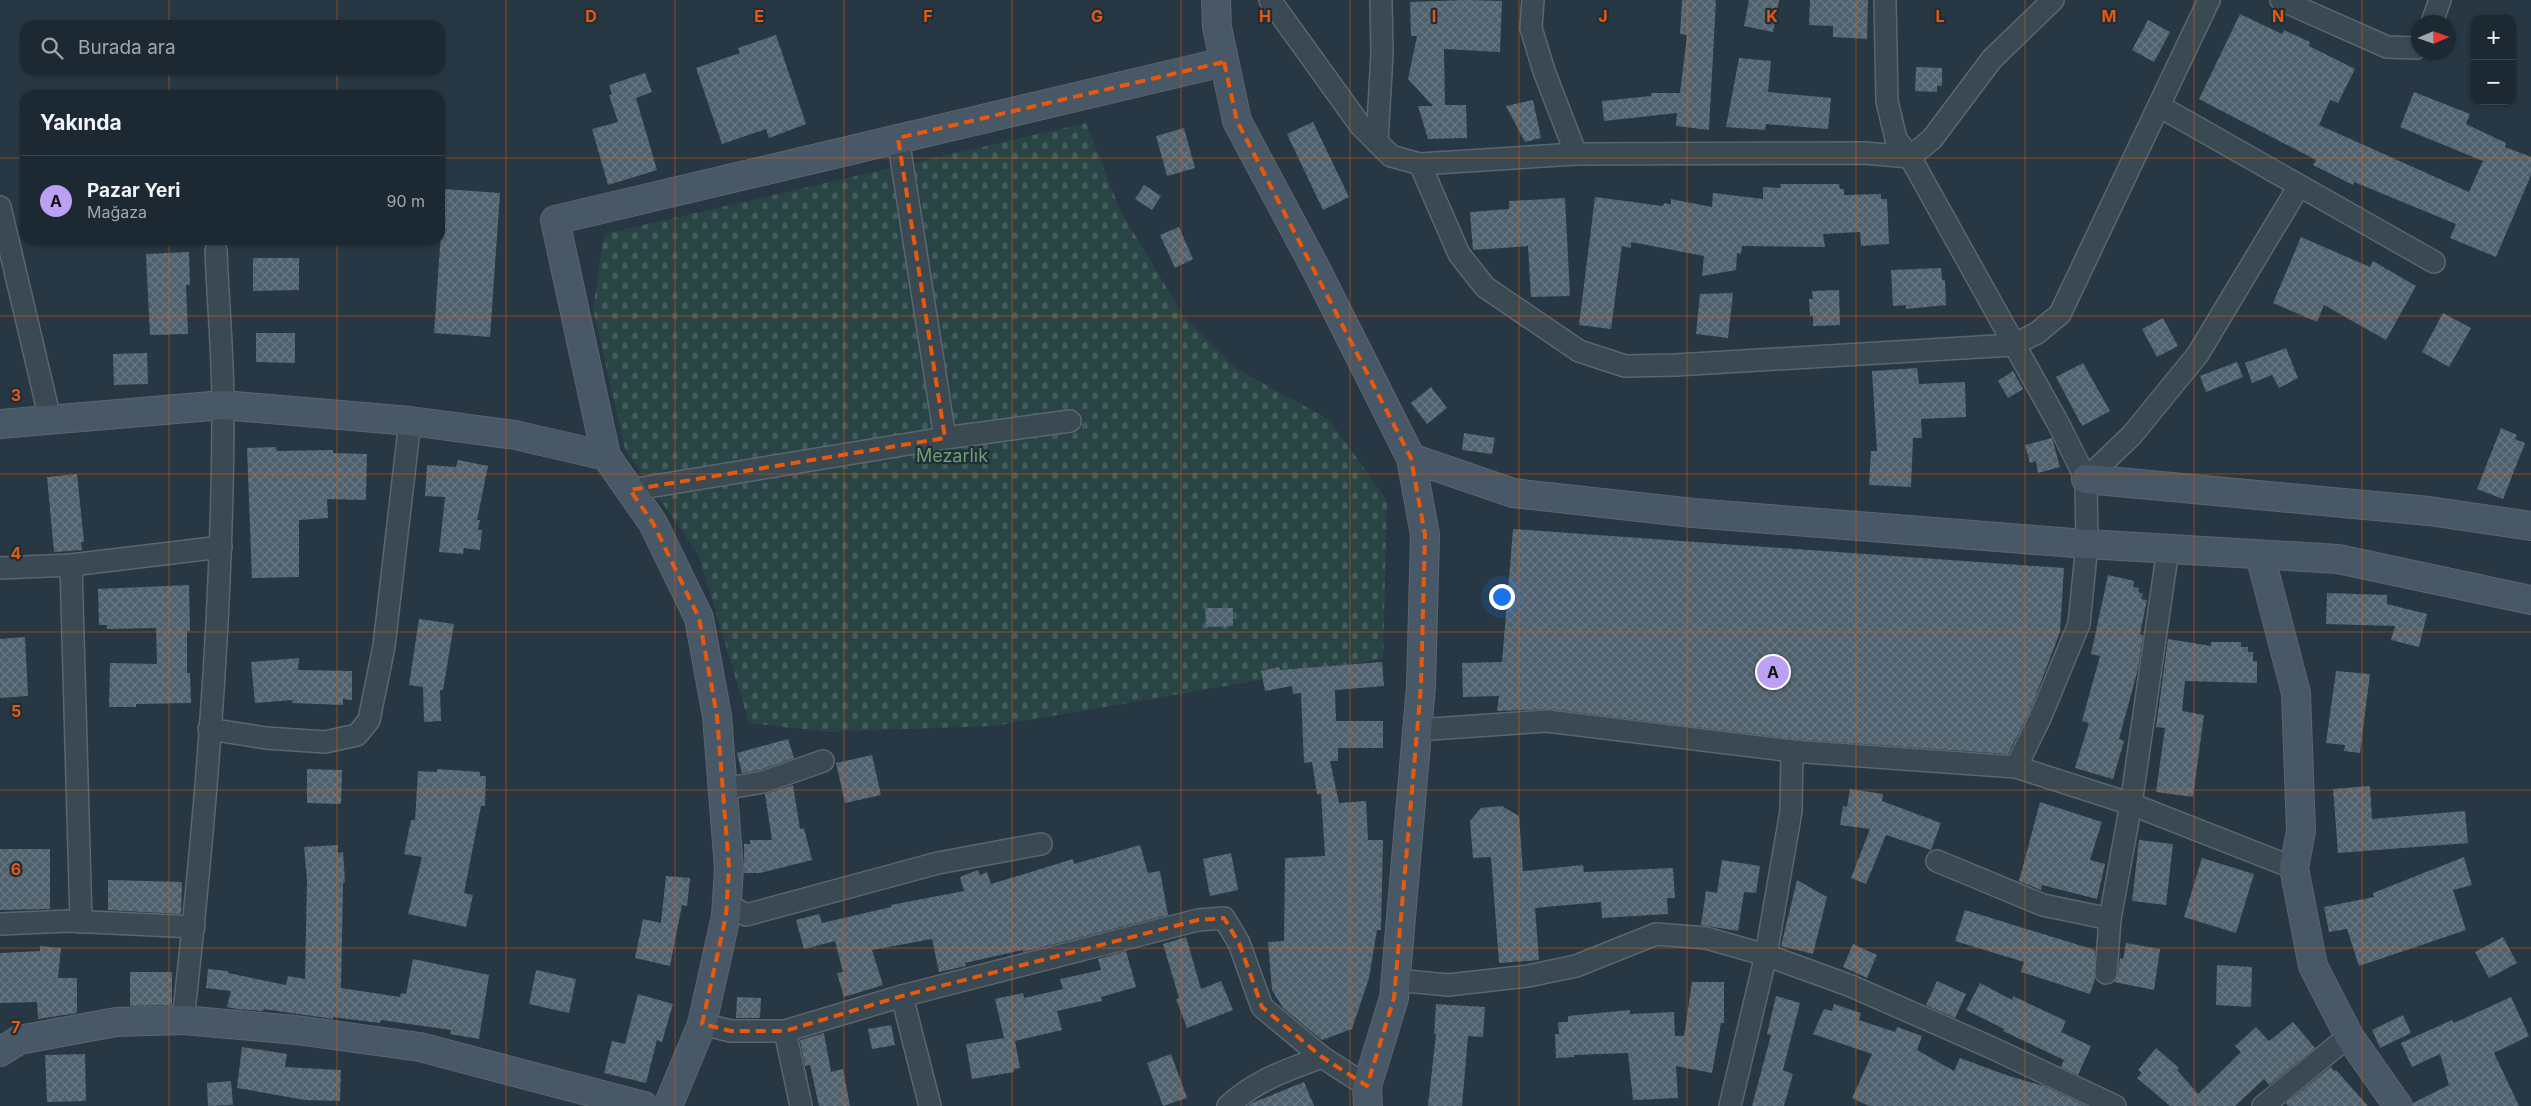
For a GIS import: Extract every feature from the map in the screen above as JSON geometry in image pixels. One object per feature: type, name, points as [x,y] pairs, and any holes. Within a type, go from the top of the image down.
[{"type":"street","points":[[1270,0],[1360,125],[1391,156],[1420,164],[1576,154],[1864,153],[1910,157],[1932,139],[1992,59],[2053,0]]},
{"type":"street","points":[[1377,142],[1382,54],[1381,0]]},
{"type":"street","points":[[1533,0],[1531,28],[1544,71],[1576,154]]},
{"type":"street","points":[[1886,0],[1887,101],[1896,139],[1910,157],[2058,423],[2086,479],[2087,544],[2079,624],[2040,718],[2016,767]]},
{"type":"street","points":[[1420,164],[1459,254],[1485,287],[1579,351],[1625,366],[1686,365],[2013,345],[2037,333],[2060,314],[2209,0]]},
{"type":"street","points":[[2281,0],[2387,47],[2411,48]]},
{"type":"street","points":[[2435,15],[2440,0]]},
{"type":"street","points":[[702,1024],[732,1031],[785,1031],[902,996],[1198,920],[1224,918],[1239,943],[1262,1007],[1367,1096],[1394,998],[1396,980],[1421,686],[1425,535],[1411,458],[1317,271],[1237,121],[1217,27],[1215,1]]},
{"type":"street","points":[[668,1106],[702,1024],[727,904],[729,868],[717,716],[698,618],[653,523],[606,456],[555,220],[1224,62]]},
{"type":"street","points":[[2158,106],[2434,262]]},
{"type":"street","points":[[898,138],[945,438]]},
{"type":"street","points":[[2086,479],[2132,435],[2198,354],[2299,186]]},
{"type":"street","points":[[0,207],[50,419]]},
{"type":"street","points":[[183,1020],[194,928],[221,547],[223,405],[216,252]]},
{"type":"street","points":[[0,424],[223,405],[410,421],[515,434],[606,456]]},
{"type":"street","points":[[630,490],[945,438],[1070,420]]},
{"type":"street","points":[[209,729],[266,738],[324,742],[357,735],[369,720],[384,646],[410,421]]},
{"type":"street","points":[[1411,458],[1513,493],[1693,513],[2087,544],[2338,559],[2531,600]]},
{"type":"street","points":[[2086,479],[2428,511],[2531,526]]},
{"type":"street","points":[[0,568],[71,565],[221,547]]},
{"type":"street","points":[[2106,973],[2110,920],[2131,804],[2168,549]]},
{"type":"street","points":[[2260,555],[2296,693],[2300,831],[2294,868],[2313,966],[2349,1036],[2398,1106]]},
{"type":"street","points":[[71,565],[81,922]]},
{"type":"street","points":[[1417,730],[1546,721],[1792,751],[2016,767],[2131,804],[2294,868]]},
{"type":"street","points":[[1730,1106],[1766,955],[1791,811],[1792,751]]},
{"type":"street","points":[[723,789],[763,782],[823,761]]},
{"type":"street","points":[[727,904],[746,916],[938,863],[1041,844]]},
{"type":"street","points":[[1937,861],[2043,905],[2110,920]]},
{"type":"street","points":[[0,924],[81,922],[194,928]]},
{"type":"street","points":[[1396,980],[1448,985],[1528,976],[1576,966],[1656,934],[1706,938],[1766,955],[1860,990],[1990,1047],[2115,1106]]},
{"type":"street","points":[[902,996],[930,1106]]},
{"type":"street","points":[[0,1052],[19,1040],[116,1022],[183,1020],[296,1030],[420,1047],[644,1106]]},
{"type":"street","points":[[785,1031],[801,1106]]},
{"type":"street","points":[[2263,1106],[2349,1036]]},
{"type":"street","points":[[1228,1106],[1245,1090],[1322,1057]]},
{"type":"highlighted area","points":[[1224,62],[1237,121],[1411,458],[1425,535],[1421,686],[1394,998],[1367,1086],[1322,1057],[1262,1007],[1239,943],[1224,918],[1198,920],[902,996],[785,1031],[731,1031],[702,1024],[726,916],[729,868],[717,716],[699,618],[653,523],[630,490],[945,438],[898,138]]},
{"type":"green space","name":"Mezarlık","points":[[1086,123],[1120,210],[1185,318],[1235,368],[1330,420],[1387,501],[1383,659],[995,726],[826,732],[749,723],[699,556],[625,449],[593,308],[604,234]]},
{"type":"building","points":[[1682,0],[1716,0],[1709,130],[1676,126],[1677,113],[1604,121],[1602,101],[1651,96],[1651,93],[1680,93],[1687,35],[1680,34]]},
{"type":"building","points":[[1749,0],[1779,0],[1773,32],[1744,26]]},
{"type":"building","points":[[1810,0],[1868,0],[1867,39],[1833,37],[1833,26],[1809,25]]},
{"type":"building","points":[[1502,1],[1500,52],[1444,49],[1445,105],[1466,105],[1467,138],[1428,139],[1418,106],[1433,106],[1408,79],[1417,36],[1411,36],[1410,2]]},
{"type":"building","points":[[2240,14],[2282,34],[2284,30],[2310,42],[2309,46],[2355,69],[2338,103],[2330,100],[2319,125],[2469,192],[2483,161],[2400,127],[2414,92],[2470,114],[2466,124],[2506,143],[2505,147],[2531,157],[2531,175],[2496,257],[2450,238],[2456,224],[2354,182],[2353,185],[2313,165],[2316,160],[2199,99]]},
{"type":"building","points":[[2148,20],[2170,32],[2154,62],[2132,50]]},
{"type":"building","points":[[776,35],[806,124],[769,138],[766,129],[722,144],[696,68],[740,53],[738,48]]},
{"type":"building","points":[[1739,58],[1771,61],[1768,92],[1831,98],[1828,129],[1766,124],[1765,130],[1726,127]]},
{"type":"building","points":[[1916,67],[1942,68],[1942,86],[1937,86],[1937,92],[1915,91]]},
{"type":"building","points":[[645,73],[652,92],[636,98],[657,170],[608,185],[592,129],[618,122],[609,95],[612,94],[609,85]]},
{"type":"building","points":[[1533,100],[1541,138],[1525,142],[1506,106]]},
{"type":"building","points":[[1313,122],[1349,197],[1323,210],[1287,134]]},
{"type":"building","points":[[1184,128],[1195,168],[1167,176],[1156,136]]},
{"type":"building","points":[[1780,184],[1839,184],[1840,189],[1844,189],[1844,195],[1881,194],[1881,199],[1887,199],[1889,244],[1861,246],[1860,232],[1823,234],[1825,247],[1742,246],[1741,254],[1737,253],[1736,270],[1702,276],[1704,256],[1631,242],[1631,248],[1622,246],[1611,329],[1579,325],[1595,197],[1663,206],[1664,203],[1671,204],[1671,199],[1712,207],[1713,193],[1763,199],[1763,187],[1781,188]]},
{"type":"building","points":[[1144,185],[1161,196],[1152,210],[1135,199]]},
{"type":"building","points":[[445,189],[500,193],[490,337],[434,333],[440,245],[445,245]]},
{"type":"building","points":[[1565,198],[1570,296],[1531,297],[1528,246],[1473,250],[1470,212],[1509,209],[1509,201]]},
{"type":"building","points":[[1179,227],[1193,259],[1175,268],[1160,235]]},
{"type":"building","points":[[2301,237],[2370,267],[2373,261],[2416,286],[2386,340],[2324,305],[2317,322],[2273,303]]},
{"type":"building","points":[[189,252],[190,285],[186,285],[188,334],[150,335],[146,254]]},
{"type":"building","points":[[253,258],[299,258],[299,290],[253,291]]},
{"type":"building","points":[[1941,268],[1942,280],[1945,280],[1946,305],[1906,309],[1906,305],[1893,306],[1891,270]]},
{"type":"building","points":[[1839,290],[1840,325],[1813,326],[1813,316],[1810,316],[1809,299],[1813,299],[1812,291]]},
{"type":"building","points":[[1733,293],[1728,338],[1696,334],[1700,294]]},
{"type":"building","points":[[2443,313],[2471,328],[2449,367],[2422,352]]},
{"type":"building","points":[[2163,318],[2178,346],[2157,357],[2142,329]]},
{"type":"building","points":[[256,333],[295,333],[295,363],[256,362]]},
{"type":"building","points":[[2286,348],[2298,378],[2279,388],[2272,375],[2252,383],[2245,363]]},
{"type":"building","points":[[147,353],[148,384],[114,385],[113,354]]},
{"type":"building","points":[[2237,362],[2243,377],[2206,392],[2200,376]]},
{"type":"building","points":[[2083,363],[2110,411],[2082,426],[2056,377]]},
{"type":"building","points":[[1917,368],[1919,384],[1965,382],[1966,417],[1921,419],[1922,438],[1913,438],[1911,487],[1869,485],[1871,451],[1877,451],[1872,371]]},
{"type":"building","points":[[2013,371],[2023,389],[2008,398],[1998,381]]},
{"type":"building","points":[[1431,387],[1447,408],[1427,424],[1411,403]]},
{"type":"building","points":[[2501,428],[2517,435],[2515,439],[2525,443],[2503,499],[2477,489]]},
{"type":"building","points":[[1464,433],[1495,438],[1492,454],[1462,450]]},
{"type":"building","points":[[2052,438],[2060,467],[2038,473],[2036,461],[2030,463],[2025,445]]},
{"type":"building","points":[[276,447],[277,451],[333,450],[333,453],[367,454],[366,500],[327,499],[328,518],[299,520],[299,577],[252,578],[247,448]]},
{"type":"building","points":[[458,460],[488,466],[477,520],[480,520],[478,530],[482,530],[480,550],[464,548],[463,554],[439,552],[445,497],[425,496],[427,465],[456,467]]},
{"type":"building","points":[[77,474],[84,542],[81,542],[82,550],[54,552],[47,477]]},
{"type":"building","points":[[1513,529],[2064,568],[2060,632],[2029,713],[2008,754],[1793,739],[1549,709],[1497,711],[1499,696],[1463,697],[1462,663],[1502,662]]},
{"type":"building","points":[[2108,575],[2134,581],[2133,587],[2139,588],[2138,592],[2143,594],[2141,599],[2147,600],[2140,634],[2143,635],[2138,669],[2119,739],[2124,741],[2113,779],[2075,768],[2089,723],[2082,721],[2100,656],[2091,654]]},
{"type":"building","points":[[189,585],[190,631],[187,631],[187,673],[190,673],[191,703],[136,704],[136,707],[109,707],[110,663],[157,664],[156,628],[107,629],[107,625],[99,625],[98,589]]},
{"type":"building","points":[[2327,593],[2387,595],[2387,604],[2427,614],[2419,647],[2391,640],[2395,626],[2326,624]]},
{"type":"building","points":[[1205,608],[1233,608],[1233,626],[1206,627]]},
{"type":"building","points":[[419,619],[454,624],[443,690],[440,690],[441,721],[424,722],[423,687],[409,685]]},
{"type":"building","points":[[25,637],[28,696],[0,698],[0,639]]},
{"type":"building","points":[[2168,639],[2211,646],[2211,642],[2241,642],[2241,647],[2248,647],[2248,652],[2253,652],[2253,661],[2257,661],[2257,683],[2185,681],[2182,711],[2204,715],[2193,797],[2156,792],[2165,728],[2156,727]]},
{"type":"building","points":[[299,658],[298,670],[352,671],[352,700],[343,699],[343,705],[292,703],[293,700],[255,703],[251,662]]},
{"type":"building","points":[[1382,662],[1384,686],[1335,690],[1336,721],[1383,721],[1383,748],[1338,748],[1338,761],[1330,761],[1339,803],[1366,801],[1368,840],[1383,840],[1381,930],[1377,930],[1369,978],[1352,1029],[1322,1040],[1283,1008],[1272,990],[1268,942],[1284,941],[1285,858],[1325,856],[1321,794],[1317,794],[1312,762],[1304,763],[1301,693],[1293,694],[1292,686],[1265,691],[1261,671],[1279,667],[1280,670]]},
{"type":"building","points":[[2336,671],[2370,674],[2360,753],[2344,751],[2345,745],[2326,743]]},
{"type":"building","points":[[788,739],[794,758],[760,770],[742,773],[737,753]]},
{"type":"building","points":[[872,755],[881,795],[845,803],[836,763]]},
{"type":"building","points":[[307,769],[342,770],[341,804],[307,803]]},
{"type":"building","points":[[437,769],[480,772],[480,776],[486,776],[485,806],[481,806],[464,893],[473,895],[466,927],[408,914],[422,857],[404,854],[411,820],[415,820],[418,771],[437,772]]},
{"type":"building","points":[[793,785],[800,829],[804,828],[812,860],[760,873],[744,873],[744,844],[750,844],[750,840],[772,840],[765,794]]},
{"type":"building","points":[[2370,786],[2372,819],[2465,811],[2468,843],[2338,853],[2333,789]]},
{"type":"building","points":[[1850,789],[1883,794],[1882,801],[1941,823],[1931,850],[1886,835],[1866,884],[1851,878],[1870,829],[1840,825],[1843,806],[1847,807]]},
{"type":"building","points":[[2040,802],[2102,822],[2090,860],[2105,864],[2097,899],[2042,885],[2041,890],[2019,881]]},
{"type":"building","points":[[1502,806],[1519,816],[1523,871],[1583,865],[1584,872],[1673,868],[1675,898],[1667,898],[1668,914],[1602,918],[1601,902],[1535,908],[1539,960],[1499,963],[1491,857],[1473,858],[1470,821],[1481,808]]},
{"type":"building","points":[[2139,840],[2173,844],[2166,905],[2132,901]]},
{"type":"building","points":[[338,845],[338,853],[343,852],[345,882],[343,883],[341,988],[400,997],[401,993],[406,994],[413,959],[489,975],[479,1039],[450,1034],[451,1030],[381,1020],[380,1023],[333,1017],[333,1019],[264,1009],[263,1011],[237,1009],[227,1007],[231,991],[206,988],[208,969],[228,971],[228,973],[286,985],[288,976],[305,979],[307,880],[304,847]]},
{"type":"building","points":[[1140,845],[1148,873],[1160,871],[1168,915],[1023,952],[1023,950],[965,963],[966,966],[939,972],[932,939],[872,950],[883,985],[844,997],[837,973],[843,972],[835,941],[804,949],[796,920],[819,914],[822,923],[891,907],[891,905],[964,891],[960,877],[978,870],[980,875],[987,872],[991,884],[1073,859],[1074,864]]},
{"type":"building","points":[[0,849],[50,849],[50,909],[0,910]]},
{"type":"building","points":[[1231,853],[1238,890],[1210,896],[1203,859]]},
{"type":"building","points":[[2464,857],[2472,885],[2453,890],[2466,930],[2359,966],[2347,929],[2329,932],[2324,907],[2374,897],[2373,893]]},
{"type":"building","points":[[2202,858],[2254,874],[2236,933],[2184,917]]},
{"type":"building","points":[[1722,860],[1760,866],[1756,893],[1744,892],[1738,931],[1701,925],[1706,891],[1717,893]]},
{"type":"building","points":[[666,876],[690,878],[687,906],[682,905],[670,966],[635,958],[643,919],[661,923]]},
{"type":"building","points":[[108,880],[182,882],[181,914],[108,910]]},
{"type":"building","points":[[1797,880],[1827,897],[1813,954],[1781,946]]},
{"type":"building","points":[[1965,910],[2095,950],[2095,979],[2090,994],[2021,972],[2024,962],[1955,941]]},
{"type":"building","points":[[1186,937],[1201,989],[1221,981],[1233,1010],[1187,1028],[1176,999],[1179,998],[1163,944]]},
{"type":"building","points":[[2503,937],[2517,963],[2489,978],[2475,952]]},
{"type":"building","points":[[2126,943],[2160,949],[2154,990],[2114,982],[2118,974],[2120,958],[2123,959]]},
{"type":"building","points":[[1853,944],[1877,955],[1867,978],[1843,967]]},
{"type":"building","points":[[40,946],[61,948],[58,978],[77,978],[77,1013],[38,1019],[37,1002],[0,1003],[0,953],[40,951]]},
{"type":"building","points":[[1126,951],[1136,987],[1101,997],[1102,1001],[1057,1011],[1062,1030],[1015,1041],[1020,1068],[1014,1069],[1014,1072],[972,1079],[966,1044],[1004,1038],[995,999],[1023,993],[1024,998],[1063,989],[1060,979],[1101,970],[1098,959]]},
{"type":"building","points":[[2217,965],[2252,967],[2251,1007],[2216,1005]]},
{"type":"building","points":[[536,970],[576,979],[569,1013],[529,1004]]},
{"type":"building","points":[[130,972],[172,972],[172,1005],[130,1006]]},
{"type":"building","points":[[1937,981],[1966,994],[1955,1018],[1926,1005]]},
{"type":"building","points":[[1692,982],[1724,982],[1724,1023],[1721,1023],[1712,1073],[1676,1066],[1678,1098],[1633,1100],[1628,1053],[1574,1055],[1574,1057],[1556,1058],[1555,1034],[1559,1034],[1558,1022],[1568,1022],[1568,1016],[1630,1010],[1630,1014],[1674,1012],[1675,1036],[1684,1036]]},
{"type":"building","points":[[1980,983],[2012,1000],[2013,996],[2066,1021],[2061,1032],[2091,1046],[2078,1075],[2061,1067],[2064,1060],[2003,1031],[2004,1029],[1966,1010]]},
{"type":"building","points":[[638,994],[673,1004],[662,1042],[657,1040],[646,1083],[604,1073],[612,1041],[625,1044]]},
{"type":"building","points":[[1776,996],[1800,1003],[1783,1070],[1793,1074],[1784,1106],[1752,1106],[1771,1035],[1767,1034]]},
{"type":"building","points":[[737,997],[761,998],[760,1018],[736,1018]]},
{"type":"building","points":[[2511,997],[2529,1036],[2494,1053],[2519,1106],[2413,1106],[2413,1103],[2449,1085],[2440,1054],[2412,1067],[2401,1043],[2452,1020],[2454,1023]]},
{"type":"building","points":[[1436,1004],[1485,1007],[1483,1037],[1468,1036],[1462,1106],[1428,1106],[1436,1034],[1434,1034]]},
{"type":"building","points":[[1834,1004],[1861,1013],[1859,1020],[1895,1032],[1897,1027],[1922,1036],[1917,1050],[1954,1071],[1960,1058],[2009,1076],[2044,1086],[2086,1106],[1869,1106],[1852,1098],[1872,1054],[1813,1034],[1824,1009],[1832,1011]]},
{"type":"building","points":[[2403,1015],[2411,1033],[2380,1048],[2372,1030]]},
{"type":"building","points":[[2293,1022],[2315,1048],[2269,1085],[2264,1079],[2235,1106],[2170,1106],[2137,1078],[2142,1073],[2138,1070],[2156,1048],[2179,1068],[2177,1070],[2198,1094],[2241,1052],[2235,1046],[2256,1027],[2269,1041]]},
{"type":"building","points":[[891,1025],[895,1045],[872,1049],[868,1029]]},
{"type":"building","points":[[824,1033],[831,1072],[843,1069],[850,1106],[819,1106],[810,1065],[805,1066],[800,1040]]},
{"type":"building","points":[[242,1047],[287,1054],[285,1067],[341,1070],[340,1101],[305,1100],[237,1088]]},
{"type":"building","points":[[85,1054],[86,1101],[47,1102],[45,1055]]},
{"type":"building","points":[[1171,1054],[1187,1098],[1163,1106],[1147,1063]]},
{"type":"building","points":[[2331,1067],[2334,1071],[2336,1070],[2368,1106],[2288,1106],[2286,1103]]},
{"type":"building","points":[[231,1081],[233,1105],[208,1106],[207,1083]]},
{"type":"building","points":[[1304,1082],[1314,1106],[1248,1106],[1252,1103]]},
{"type":"place","name":"Pazar Yeri","points":[[1773,672]]}]
